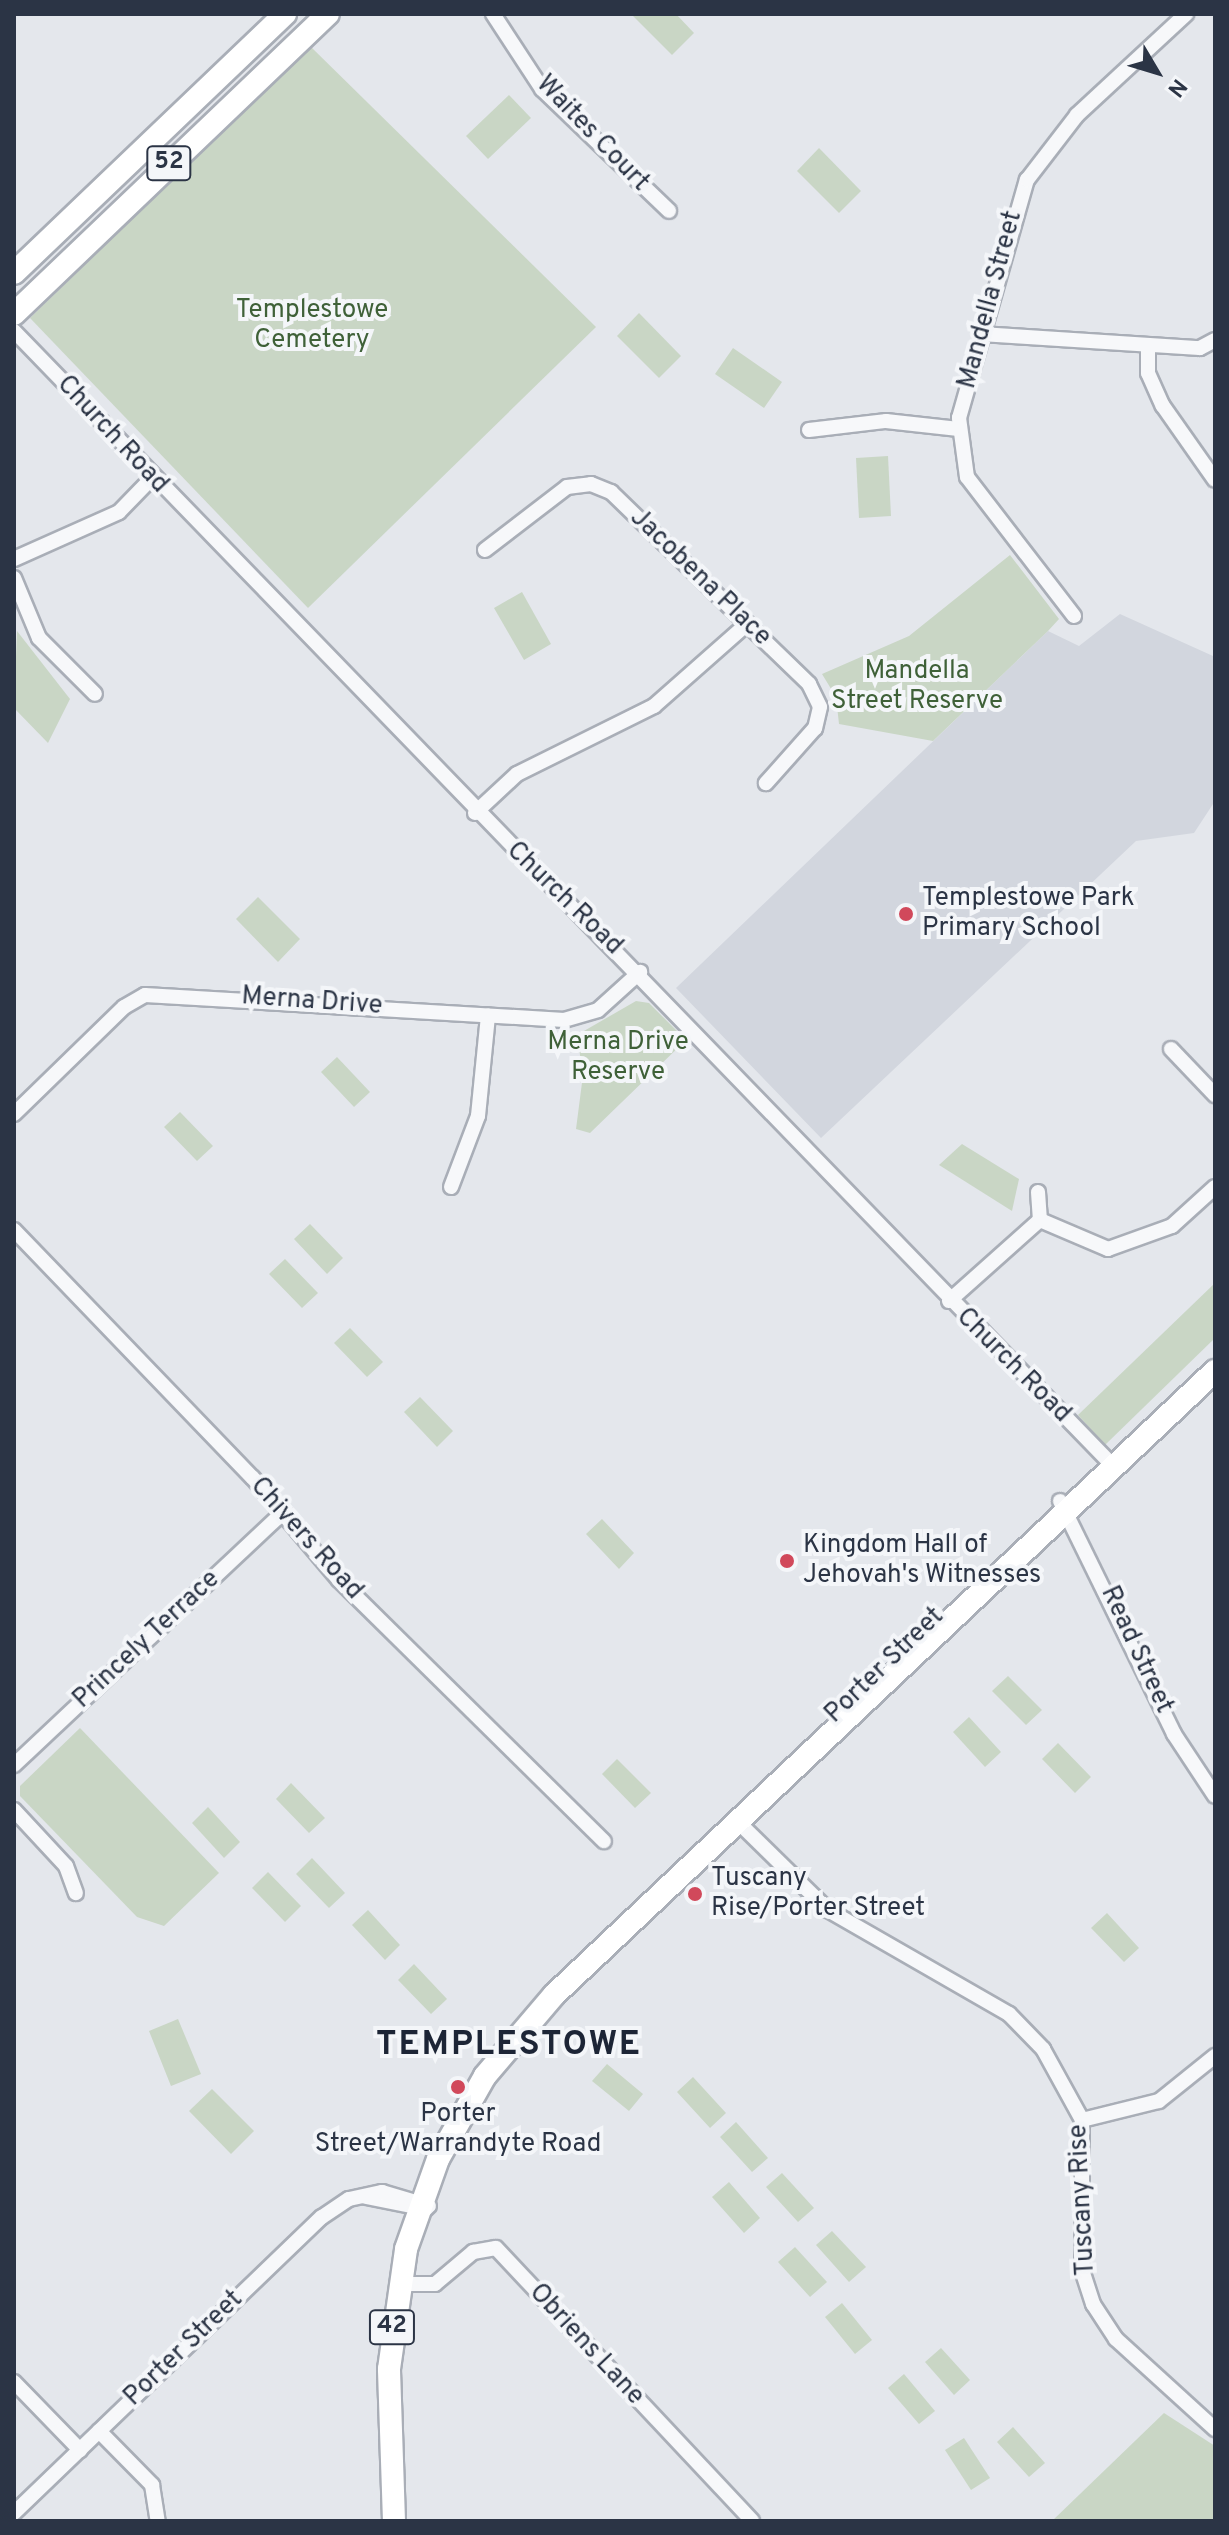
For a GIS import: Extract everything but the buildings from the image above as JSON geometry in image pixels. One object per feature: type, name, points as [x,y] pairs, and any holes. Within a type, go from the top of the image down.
[{"type":"main road","name":"52","points":[[14,273],[285,14]]},
{"type":"main road","name":"52","points":[[14,314],[328,14]]},
{"type":"main road","name":"Porter Street","points":[[422,2207],[485,2076],[600,1954],[772,1787],[864,1681],[1064,1507],[1215,1355]]},
{"type":"main road","name":"Porter Street","points":[[1109,1463],[1215,1371]]},
{"type":"main road","name":"42","points":[[396,2521],[389,2369],[422,2207]]},
{"type":"street","name":"Waites Court","points":[[493,14],[542,89],[669,211]]},
{"type":"street","name":"Mandella Street","points":[[1074,616],[967,477],[959,429],[981,334],[1027,180],[1077,115],[1186,14]]},
{"type":"street","name":"Church Road","points":[[14,331],[475,813],[640,972],[949,1301],[1109,1463]]},
{"type":"street","points":[[981,334],[1200,348],[1215,340]]},
{"type":"street","points":[[1148,345],[1148,373],[1163,406],[1215,480]]},
{"type":"street","points":[[809,430],[886,421],[959,429]]},
{"type":"street","points":[[14,559],[119,512],[152,478]]},
{"type":"street","name":"Jacobena Place","points":[[485,550],[567,487],[591,484],[611,492],[809,684],[820,707],[815,728],[766,783]]},
{"type":"street","points":[[14,578],[39,638],[95,694]]},
{"type":"street","points":[[475,813],[517,774],[654,706],[748,623]]},
{"type":"street","name":"Merna Drive","points":[[14,1114],[124,1007],[145,995],[564,1020],[598,1010],[640,972]]},
{"type":"street","points":[[451,1187],[478,1116],[488,1015]]},
{"type":"street","points":[[1171,1049],[1215,1095]]},
{"type":"street","points":[[1040,1220],[1108,1249],[1172,1226],[1215,1187]]},
{"type":"street","points":[[1038,1192],[1040,1220]]},
{"type":"street","points":[[949,1301],[1040,1220]]},
{"type":"street","name":"Chivers Road","points":[[14,1230],[280,1515],[604,1841]]},
{"type":"street","name":"Read Street","points":[[1064,1507],[1174,1734],[1215,1796]]},
{"type":"street","name":"Princely Terrace","points":[[14,1765],[280,1515]]},
{"type":"street","points":[[14,1810],[66,1866],[76,1893]]},
{"type":"street","name":"Tuscany Rise","points":[[737,1821],[828,1910],[1009,2014],[1055,2065],[1082,2120],[1082,2270],[1116,2339],[1159,2382],[1215,2429]]},
{"type":"street","points":[[1082,2120],[1159,2101],[1215,2056]]},
{"type":"street","name":"Porter Street","points":[[14,2513],[322,2217],[362,2196],[396,2192],[422,2207]]},
{"type":"street","name":"Obriens Lane","points":[[405,2284],[435,2284],[473,2252],[496,2248],[752,2521]]},
{"type":"street","points":[[14,2382],[80,2450]]},
{"type":"street","points":[[99,2431],[152,2485],[158,2521]]},
{"type":"shaded area","name":"Templestowe Park Primary School","points":[[1120,614],[1213,656],[1215,801],[1194,833],[1136,841],[821,1138],[676,988],[1048,631],[1079,646]]},
{"type":"green space","points":[[631,14],[676,14],[694,33],[672,55]]},
{"type":"green space","name":"Templestowe Cemetery","points":[[310,46],[596,327],[308,608],[30,318]]},
{"type":"green space","points":[[509,95],[531,118],[488,159],[466,136]]},
{"type":"green space","points":[[819,148],[861,191],[839,213],[797,171]]},
{"type":"green space","points":[[639,313],[681,356],[659,378],[617,336]]},
{"type":"green space","points":[[733,348],[782,382],[764,408],[715,374]]},
{"type":"green space","points":[[888,456],[891,516],[859,518],[856,458]]},
{"type":"green space","name":"Mandella Street Reserve","points":[[1010,555],[1059,619],[1048,631],[933,741],[839,724],[836,697],[822,674],[909,636]]},
{"type":"green space","points":[[522,592],[551,644],[524,660],[494,608]]},
{"type":"green space","points":[[17,631],[70,699],[48,743],[14,708]]},
{"type":"green space","points":[[258,897],[300,939],[278,962],[236,919]]},
{"type":"green space","name":"Merna Drive Reserve","points":[[636,1001],[649,1003],[686,1040],[590,1133],[576,1129],[583,1075],[577,1035]]},
{"type":"green space","points":[[337,1057],[370,1092],[354,1107],[321,1072]]},
{"type":"green space","points":[[180,1112],[213,1146],[197,1161],[164,1127]]},
{"type":"green space","points":[[962,1144],[1019,1179],[1012,1211],[939,1165]]},
{"type":"green space","points":[[310,1224],[343,1258],[327,1274],[294,1239]]},
{"type":"green space","points":[[285,1259],[318,1293],[302,1308],[269,1274]]},
{"type":"green space","points":[[1215,1283],[1215,1338],[1105,1445],[1078,1415]]},
{"type":"green space","points":[[350,1328],[383,1362],[367,1377],[334,1343]]},
{"type":"green space","points":[[420,1397],[453,1431],[437,1447],[404,1412]]},
{"type":"green space","points":[[602,1519],[634,1553],[619,1569],[586,1534]]},
{"type":"green space","points":[[1008,1676],[1042,1710],[1026,1725],[992,1691]]},
{"type":"green space","points":[[969,1717],[1001,1752],[985,1767],[953,1732]]},
{"type":"green space","points":[[80,1728],[219,1873],[164,1926],[137,1917],[20,1796],[20,1786]]},
{"type":"green space","points":[[1058,1743],[1091,1777],[1075,1793],[1042,1759]]},
{"type":"green space","points":[[617,1759],[651,1793],[635,1808],[602,1774]]},
{"type":"green space","points":[[291,1783],[325,1818],[309,1833],[276,1799]]},
{"type":"green space","points":[[208,1807],[240,1842],[224,1858],[192,1823]]},
{"type":"green space","points":[[312,1858],[345,1893],[329,1908],[296,1874]]},
{"type":"green space","points":[[268,1872],[301,1906],[285,1922],[252,1888]]},
{"type":"green space","points":[[368,1910],[400,1945],[385,1960],[352,1925]]},
{"type":"green space","points":[[1107,1913],[1139,1948],[1124,1962],[1091,1928]]},
{"type":"green space","points":[[414,1964],[447,1999],[431,2014],[398,1980]]},
{"type":"green space","points":[[178,2019],[201,2074],[171,2086],[149,2031]]},
{"type":"green space","points":[[607,2064],[643,2094],[629,2111],[592,2081]]},
{"type":"green space","points":[[693,2077],[726,2113],[710,2128],[677,2092]]},
{"type":"green space","points":[[212,2089],[254,2131],[231,2154],[189,2111]]},
{"type":"green space","points":[[736,2122],[768,2158],[752,2172],[720,2137]]},
{"type":"green space","points":[[782,2173],[814,2208],[798,2222],[766,2187]]},
{"type":"green space","points":[[729,2182],[760,2218],[744,2233],[712,2197]]},
{"type":"green space","points":[[832,2231],[866,2267],[849,2282],[816,2245]]},
{"type":"green space","points":[[795,2247],[827,2282],[810,2297],[778,2262]]},
{"type":"green space","points":[[842,2303],[872,2340],[855,2354],[825,2317]]},
{"type":"green space","points":[[941,2348],[970,2380],[954,2395],[925,2362]]},
{"type":"green space","points":[[904,2374],[935,2411],[919,2424],[888,2388]]},
{"type":"green space","points":[[1164,2413],[1215,2446],[1215,2521],[1052,2521]]},
{"type":"green space","points":[[1013,2427],[1045,2463],[1029,2477],[997,2442]]},
{"type":"green space","points":[[964,2438],[990,2478],[971,2490],[945,2450]]},
{"type":"place","name":"Templestowe Park Primary School","points":[[906,914]]},
{"type":"place","name":"Kingdom Hall of Jehovah's Witnesses","points":[[787,1561]]},
{"type":"place","name":"Tuscany Rise/Porter Street","points":[[695,1894]]},
{"type":"place","name":"Porter Street/Warrandyte Road","points":[[458,2087]]},
{"type":"district","name":"TEMPLESTOWE","points":[[509,2046]]}]
